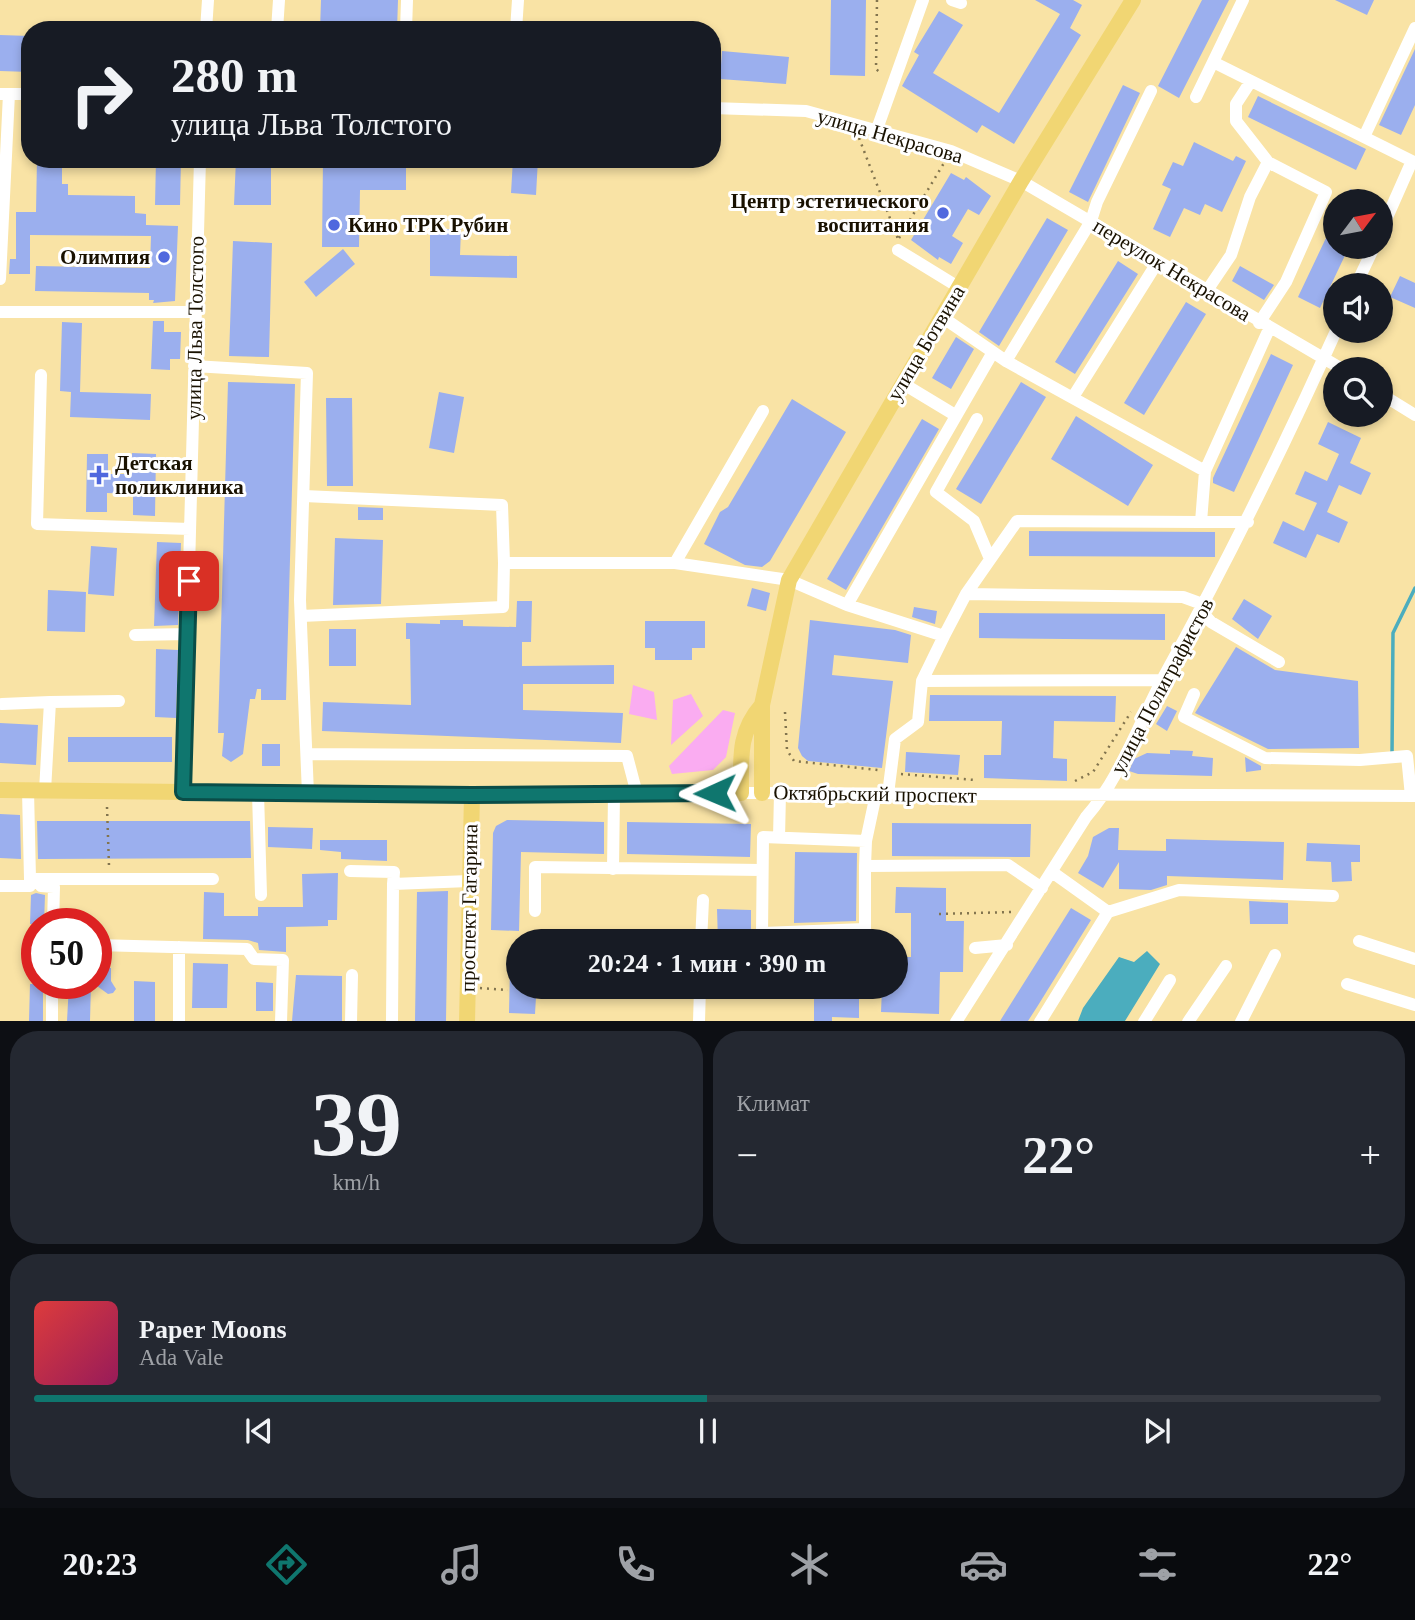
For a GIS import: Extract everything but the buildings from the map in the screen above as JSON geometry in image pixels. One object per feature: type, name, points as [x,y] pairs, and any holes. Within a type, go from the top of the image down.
[{"type":"main road","name":"улица Ботвина","points":[[762,793],[762,705],[789,580],[1021,181],[1133,0]]},
{"type":"main road","name":"улица Ботвина","points":[[741,793],[741,741],[750,719],[762,705]]},
{"type":"main road","name":"Октябрьский проспект","points":[[0,790],[472,795],[741,793]]},
{"type":"main road","name":"проспект Гагарина","points":[[467,1021],[472,795]]},
{"type":"street","points":[[207,21],[208,0]]},
{"type":"street","points":[[278,21],[279,0]]},
{"type":"street","points":[[406,21],[407,0]]},
{"type":"street","points":[[517,21],[518,0]]},
{"type":"street","points":[[877,129],[923,0]]},
{"type":"street","points":[[1196,97],[1243,0]]},
{"type":"street","points":[[1364,137],[1415,28]]},
{"type":"street","points":[[1213,62],[1412,161],[1393,204]]},
{"type":"street","points":[[1200,522],[1205,471],[1264,326],[1326,192],[1268,162],[1236,121],[1236,104],[1251,81]]},
{"type":"street","points":[[1006,361],[1091,221],[1097,202],[1151,91]]},
{"type":"street","points":[[0,279],[5,94]]},
{"type":"street","name":"улица Некрасова","points":[[721,108],[806,111],[853,122],[951,151],[1021,181]]},
{"type":"street","points":[[1206,292],[1231,255],[1250,197],[1268,162]]},
{"type":"street","name":"улица Льва Толстого","points":[[183,792],[200,168]]},
{"type":"street","name":"переулок Некрасова","points":[[1021,181],[1264,326],[1323,357]]},
{"type":"street","points":[[898,245],[960,288]]},
{"type":"street","points":[[1073,397],[1157,263]]},
{"type":"street","points":[[0,312],[196,313]]},
{"type":"street","points":[[943,317],[1006,361],[1205,471]]},
{"type":"street","points":[[847,605],[950,431],[955,415],[993,352]]},
{"type":"street","name":"улица Полиграфистов","points":[[956,1021],[1007,945],[1086,817],[1105,795],[1162,680],[1248,522],[1323,360]]},
{"type":"street","points":[[194,366],[307,373],[301,616],[308,794]]},
{"type":"street","points":[[41,375],[37,524],[190,529]]},
{"type":"street","points":[[902,383],[955,415]]},
{"type":"street","points":[[1393,401],[1415,415]]},
{"type":"street","points":[[675,563],[763,411]]},
{"type":"street","points":[[977,419],[936,492],[974,521],[990,559]]},
{"type":"street","points":[[301,616],[503,607],[502,505],[304,496]]},
{"type":"street","points":[[865,929],[866,841],[891,771],[895,739],[918,722],[922,681],[944,636],[966,594],[1017,521],[1248,522]]},
{"type":"street","points":[[504,563],[675,563],[789,580],[847,605],[944,636]]},
{"type":"street","points":[[966,594],[1183,597],[1203,608],[1211,622],[1279,662]]},
{"type":"street","points":[[135,635],[188,634]]},
{"type":"street","points":[[922,681],[1162,680]]},
{"type":"street","points":[[1194,694],[1184,716],[1265,758],[1360,760],[1407,756],[1413,796]]},
{"type":"street","points":[[2,704],[118,701]]},
{"type":"street","points":[[45,790],[50,702]]},
{"type":"street","points":[[307,754],[627,757],[637,794]]},
{"type":"street","points":[[28,790],[30,882]]},
{"type":"street","points":[[258,793],[261,895]]},
{"type":"street","name":"Октябрьский проспект","points":[[741,793],[1413,796]]},
{"type":"street","points":[[779,838],[780,793]]},
{"type":"street","points":[[613,869],[614,794]]},
{"type":"street","points":[[761,929],[763,837],[866,841]]},
{"type":"street","points":[[865,866],[1008,865],[1042,888]]},
{"type":"street","points":[[534,911],[535,867],[762,870]]},
{"type":"street","points":[[350,871],[394,872],[392,1021]]},
{"type":"street","points":[[1052,872],[1108,912]]},
{"type":"street","points":[[0,886],[30,882],[213,879]]},
{"type":"street","points":[[393,884],[469,881]]},
{"type":"street","points":[[30,882],[54,887],[54,908]]},
{"type":"street","points":[[1040,1021],[1108,912],[1179,890],[1333,896]]},
{"type":"street","points":[[702,929],[703,901]]},
{"type":"street","points":[[1359,941],[1415,959]]},
{"type":"street","points":[[112,945],[247,948],[254,959],[283,960],[281,1021]]},
{"type":"street","points":[[975,948],[1007,945]]},
{"type":"street","points":[[179,947],[179,1021]]},
{"type":"street","points":[[1241,1021],[1275,956]]},
{"type":"street","points":[[1188,1021],[1226,966]]},
{"type":"street","points":[[351,1021],[352,975]]},
{"type":"street","points":[[1144,1021],[1170,980]]},
{"type":"street","points":[[1347,984],[1415,1005]]},
{"type":"street","points":[[52,999],[52,1021]]},
{"type":"street","points":[[699,1021],[700,999]]},
{"type":"path","points":[[877,0],[876,69],[893,84]]},
{"type":"path","points":[[853,122],[898,245]]},
{"type":"path","points":[[898,245],[951,151]]},
{"type":"path","points":[[1070,782],[1093,772],[1135,707]]},
{"type":"path","points":[[785,712],[787,750],[794,761],[983,781]]},
{"type":"path","points":[[107,807],[109,880]]},
{"type":"path","points":[[939,914],[1028,910]]},
{"type":"path","points":[[480,988],[506,990]]},
{"type":"shaded area","points":[[633,685],[654,692],[657,720],[629,714]]},
{"type":"shaded area","points":[[691,694],[703,716],[671,745],[673,700]]},
{"type":"shaded area","points":[[723,710],[735,713],[726,757],[713,770],[672,774],[669,766]]},
{"type":"water","points":[[1147,951],[1160,964],[1125,1021],[1078,1021],[1083,1008],[1119,957],[1134,962]]},
{"type":"waterway","points":[[1392,755],[1393,633],[1415,588]]},
{"type":"place","name":"Центр эстетического воспитания","points":[[943,213]]},
{"type":"place","name":"Кино ТРК Рубин","points":[[334,225]]},
{"type":"place","name":"Олимпия","points":[[164,257]]},
{"type":"place","name":"Детская поликлиника","points":[[99,475]]},
{"type":"route","points":[[189,581],[183,792],[472,795],[715,793]]}]
